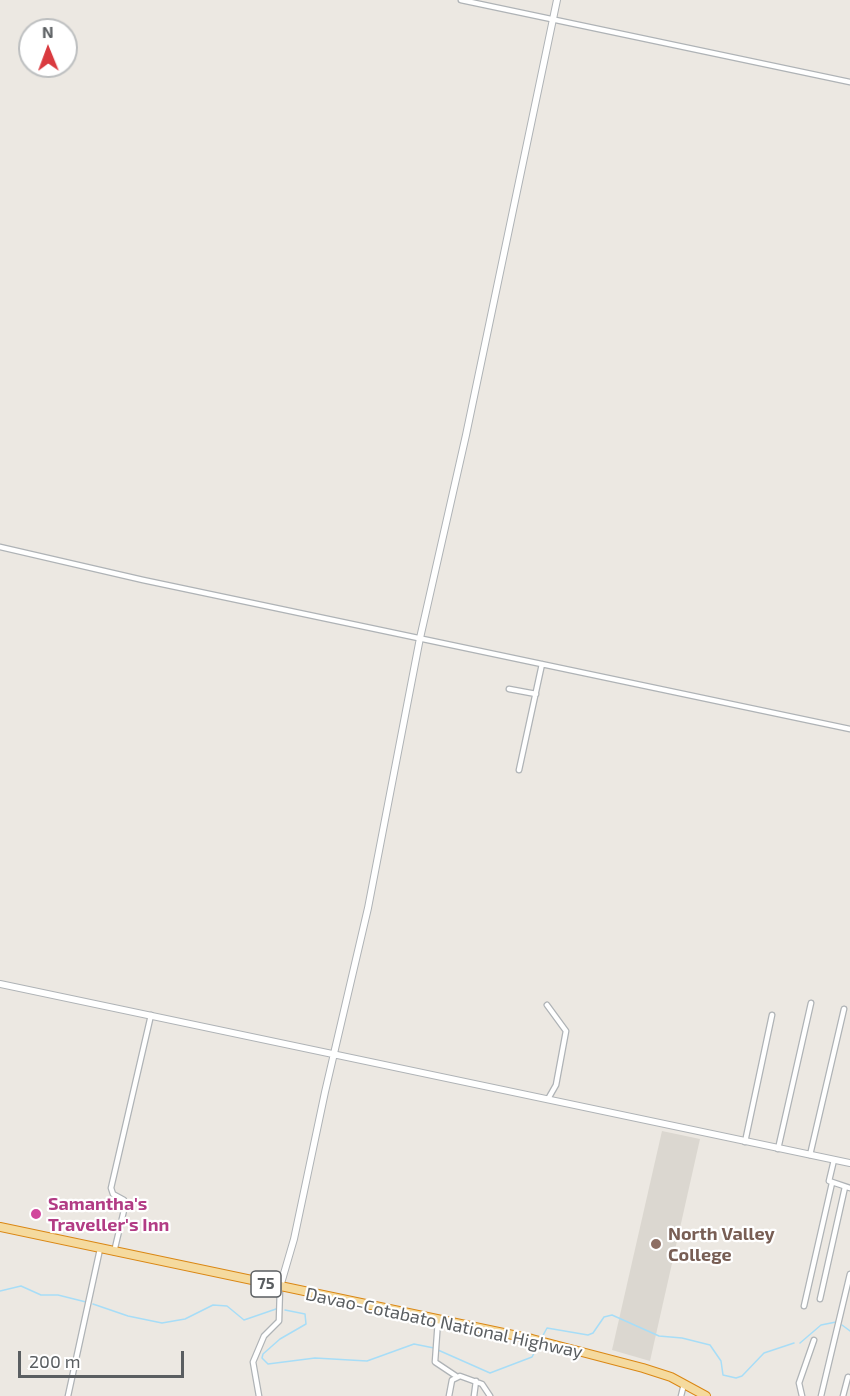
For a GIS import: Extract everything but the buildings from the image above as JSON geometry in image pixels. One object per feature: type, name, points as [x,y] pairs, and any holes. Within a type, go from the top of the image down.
[{"type":"highway","name":"Davao-Cotabato National Highway","points":[[0,1227],[532,1339],[643,1368],[684,1384],[706,1396]]},
{"type":"street","points":[[461,0],[850,82]]},
{"type":"street","points":[[259,1396],[253,1362],[264,1336],[279,1321],[280,1287],[294,1239],[333,1054],[368,908],[420,638],[466,435],[557,0]]},
{"type":"street","points":[[0,547],[142,580],[850,729]]},
{"type":"street","points":[[519,770],[542,664]]},
{"type":"street","points":[[508,689],[536,694]]},
{"type":"street","points":[[0,984],[850,1163]]},
{"type":"street","points":[[778,1149],[811,1003]]},
{"type":"street","points":[[547,1005],[566,1030],[556,1085],[548,1099]]},
{"type":"street","points":[[810,1155],[844,1009]]},
{"type":"street","points":[[114,1252],[124,1203],[121,1197],[113,1194],[111,1188],[151,1015]]},
{"type":"street","points":[[745,1142],[772,1016]]},
{"type":"street","points":[[804,1306],[832,1183],[829,1180],[834,1160]]},
{"type":"street","points":[[820,1299],[848,1188],[832,1183]]},
{"type":"street","points":[[68,1396],[100,1249]]},
{"type":"street","points":[[820,1396],[848,1295],[850,1274]]},
{"type":"street","points":[[438,1320],[435,1362],[456,1376],[476,1382],[486,1388],[490,1396]]},
{"type":"street","points":[[802,1396],[799,1383],[814,1340]]},
{"type":"street","points":[[449,1396],[452,1380],[456,1376]]},
{"type":"street","points":[[843,1396],[848,1377]]},
{"type":"street","points":[[474,1396],[476,1382]]},
{"type":"street","points":[[681,1396],[684,1384]]},
{"type":"shaded area","name":"North Valley College","points":[[662,1131],[700,1139],[650,1361],[612,1350]]},
{"type":"waterway","points":[[0,1291],[21,1286],[41,1295],[58,1295],[86,1302]]},
{"type":"waterway","points":[[93,1304],[128,1316],[162,1323],[185,1319],[213,1305],[227,1306],[244,1320],[276,1309]]},
{"type":"waterway","points":[[285,1310],[305,1314],[306,1324],[280,1339],[263,1354],[262,1358],[268,1364],[315,1358],[367,1361],[414,1344],[434,1348]]},
{"type":"waterway","points":[[541,1339],[547,1328],[588,1335],[593,1333],[604,1317],[612,1315],[659,1336],[682,1338],[710,1345],[721,1361],[723,1375],[736,1378],[742,1376],[764,1353],[794,1343]]},
{"type":"waterway","points":[[800,1343],[821,1325],[836,1322]]},
{"type":"waterway","points":[[842,1325],[850,1331]]},
{"type":"waterway","points":[[438,1350],[490,1373],[532,1357],[539,1344]]},
{"type":"place","name":"Samantha's Traveller's Inn","points":[[36,1214]]},
{"type":"place","name":"North Valley College","points":[[656,1244]]}]
